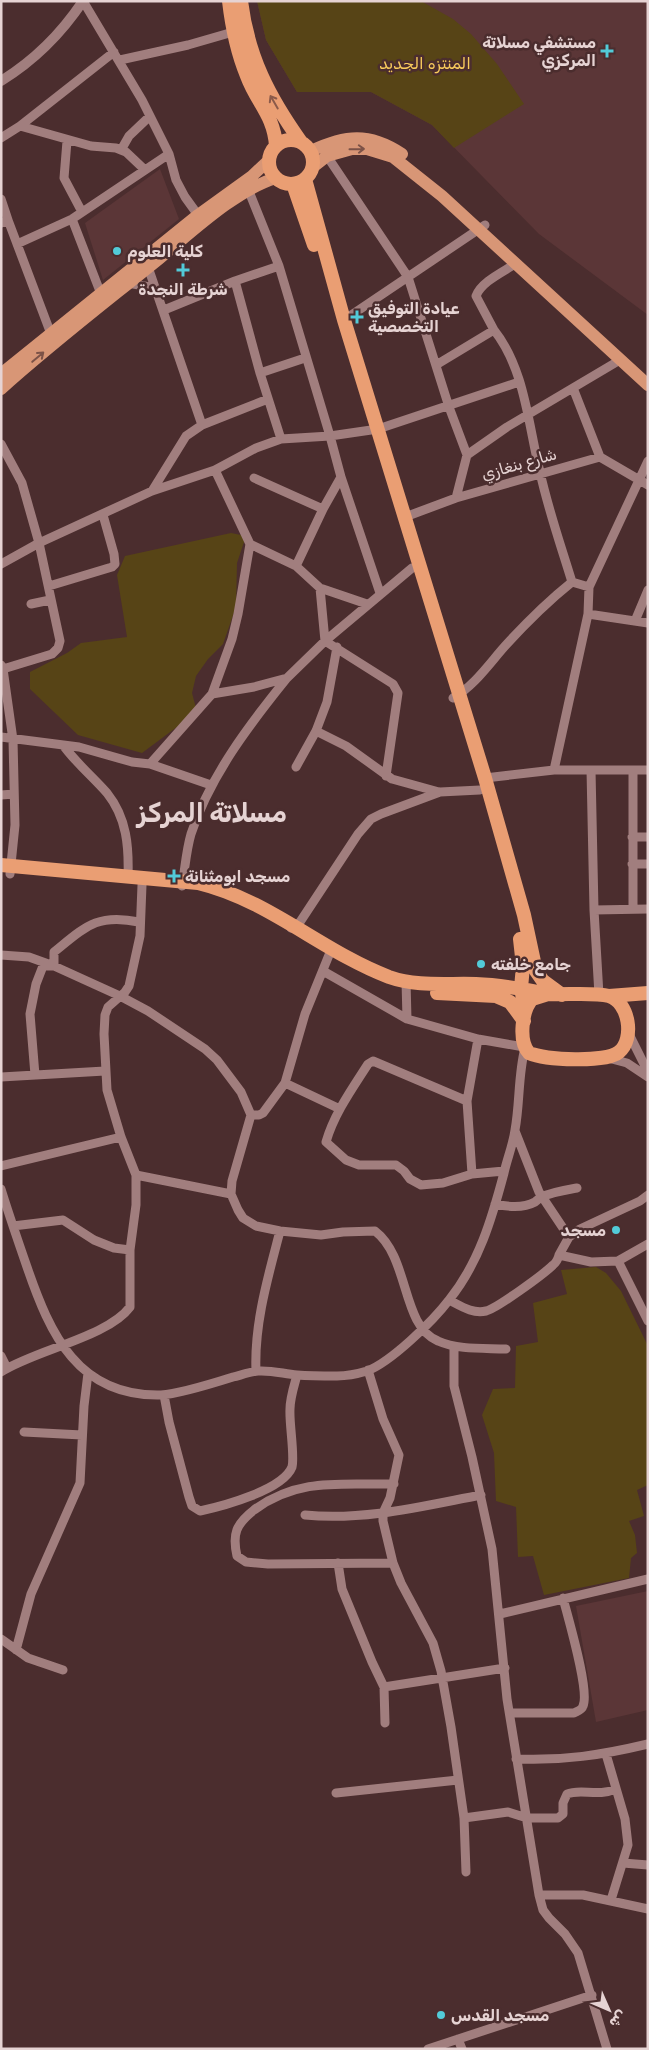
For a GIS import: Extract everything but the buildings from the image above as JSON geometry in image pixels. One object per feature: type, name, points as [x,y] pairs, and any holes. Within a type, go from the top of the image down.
[{"type":"highway","points":[[229,1],[233,32],[246,75],[275,130],[276,146]]},
{"type":"highway","points":[[241,1],[247,39],[264,85],[274,104],[306,147],[313,167],[299,182],[281,182],[276,178],[270,167],[269,160],[276,146],[284,141],[292,140],[306,147]]},
{"type":"highway","points":[[299,182],[344,320],[412,568],[456,696]]},
{"type":"highway","points":[[299,182],[306,218],[374,430],[405,517],[499,845],[518,923],[523,966],[521,988],[525,1015],[525,1047],[529,1053],[535,1056],[607,1058],[623,1048],[626,1042],[627,1031],[625,1010],[616,1000],[604,996]]},
{"type":"highway","points":[[499,845],[526,922],[536,971],[543,981],[562,995]]},
{"type":"highway","points":[[6,870],[128,877],[226,890],[251,902],[329,955],[380,982],[406,986],[434,994],[496,996],[510,1002],[525,1015]]},
{"type":"highway","points":[[6,870],[142,885],[182,885]]},
{"type":"highway","points":[[290,928],[406,986],[422,984],[478,984],[521,988],[562,995],[604,996],[645,992]]},
{"type":"highway","points":[[625,1010],[630,1002],[645,992]]},
{"type":"highway","points":[[525,1015],[532,999],[548,994]]},
{"type":"main road","points":[[306,147],[343,139],[361,138],[387,145],[426,171],[445,194]]},
{"type":"main road","points":[[313,167],[327,156],[352,149],[367,149],[383,153],[401,162],[445,194],[601,336],[620,360],[648,386]]},
{"type":"main road","points":[[1,374],[198,215],[252,176],[269,160]]},
{"type":"main road","points":[[1,389],[128,283],[248,190],[276,178]]},
{"type":"main road","points":[[482,228],[515,264],[648,374]]},
{"type":"street","points":[[1,81],[16,72],[49,44],[67,25],[83,1],[120,60],[169,154],[176,180],[198,215]]},
{"type":"street","points":[[120,60],[188,45],[233,32]]},
{"type":"street","points":[[1,138],[20,126],[114,52]]},
{"type":"street","points":[[121,150],[129,136],[150,116]]},
{"type":"street","points":[[20,126],[91,146],[121,150],[145,170]]},
{"type":"street","points":[[67,140],[64,178],[82,212]]},
{"type":"street","points":[[17,244],[72,219],[169,154]]},
{"type":"street","points":[[327,156],[408,277],[449,407],[467,455],[456,498]]},
{"type":"street","points":[[248,190],[279,266],[341,478],[380,593]]},
{"type":"street","points":[[1,199],[5,222],[17,244],[51,334]]},
{"type":"street","points":[[72,219],[100,294]]},
{"type":"street","points":[[344,320],[482,228]]},
{"type":"street","points":[[515,264],[482,286],[476,296],[512,359],[540,473],[572,582]]},
{"type":"street","points":[[164,310],[235,281],[279,266]]},
{"type":"street","points":[[148,267],[202,425]]},
{"type":"street","points":[[235,281],[260,373],[281,439]]},
{"type":"street","points":[[128,283],[155,288]]},
{"type":"street","points":[[436,365],[494,330]]},
{"type":"street","points":[[260,373],[305,358]]},
{"type":"street","points":[[467,455],[527,415],[620,360]]},
{"type":"street","points":[[1,564],[39,543],[152,491],[216,470],[256,448],[281,439],[330,436],[374,430],[449,407],[519,382]]},
{"type":"street","points":[[573,388],[600,457],[648,485]]},
{"type":"street","points":[[152,491],[181,441],[202,425],[268,399]]},
{"type":"street","points":[[1,444],[22,483],[39,543],[60,641],[58,648],[52,654],[2,667],[13,740],[15,825],[6,870]]},
{"type":"street","name":"شارع بنغازي","points":[[405,517],[456,498],[600,457]]},
{"type":"street","points":[[554,770],[588,614],[589,587],[648,461]]},
{"type":"street","points":[[150,764],[212,694],[232,639],[238,614],[250,544],[216,470]]},
{"type":"street","points":[[254,478],[322,509]]},
{"type":"street","points":[[296,566],[322,509],[341,478]]},
{"type":"street","points":[[49,586],[112,567],[115,564],[116,561],[103,515]]},
{"type":"street","points":[[250,544],[296,566],[320,588],[367,604]]},
{"type":"street","points":[[182,885],[191,836],[198,814],[212,785],[249,728],[287,678],[324,641],[412,568]]},
{"type":"street","points":[[572,582],[589,587]]},
{"type":"street","points":[[456,696],[487,667],[528,620],[572,582]]},
{"type":"street","points":[[320,588],[324,641]]},
{"type":"street","points":[[635,621],[648,590]]},
{"type":"street","points":[[31,604],[50,600]]},
{"type":"street","points":[[588,614],[648,623]]},
{"type":"street","points":[[324,641],[337,647],[393,684],[398,692],[386,776]]},
{"type":"street","points":[[296,767],[316,731],[328,702],[337,647]]},
{"type":"street","points":[[212,694],[254,687],[287,678]]},
{"type":"street","points":[[316,731],[346,746],[386,776],[409,785],[440,792]]},
{"type":"street","points":[[1,737],[79,747],[132,762],[150,764],[212,785]]},
{"type":"street","points":[[63,744],[73,759],[108,795],[124,824],[127,843],[128,877]]},
{"type":"street","points":[[290,928],[304,916],[358,834],[371,819],[381,814],[440,792],[554,770],[648,770]]},
{"type":"street","points":[[591,770],[594,910],[604,996]]},
{"type":"street","points":[[633,771],[633,909]]},
{"type":"street","points":[[1,796],[14,794]]},
{"type":"street","points":[[632,837],[648,837]]},
{"type":"street","points":[[632,864],[648,864]]},
{"type":"street","points":[[1,1356],[4,1370],[39,1353],[61,1346],[100,1329],[126,1313],[130,1307],[130,1250],[136,1205],[136,1175],[121,1137],[107,1090],[105,1015],[108,1007],[129,986],[140,936],[139,922],[142,885]]},
{"type":"street","points":[[594,910],[648,908]]},
{"type":"street","points":[[54,966],[54,952],[88,926],[117,918],[139,922]]},
{"type":"street","points":[[1,955],[28,957],[54,966],[120,996],[148,1011],[217,1060],[241,1092],[251,1115],[232,1181],[232,1194],[243,1218],[256,1226],[280,1231],[321,1235],[375,1231],[380,1235],[396,1259],[414,1314],[421,1329],[438,1342],[454,1346],[506,1348]]},
{"type":"street","points":[[251,1115],[263,1113],[285,1083],[305,1014],[329,955]]},
{"type":"street","points":[[35,1075],[31,1006],[36,984],[43,966],[54,966]]},
{"type":"street","points":[[1,1188],[39,1302],[61,1346],[88,1373],[113,1386],[132,1394],[164,1395],[256,1371],[296,1375],[337,1376],[356,1374],[368,1370],[390,1357],[449,1300],[473,1263],[488,1229],[515,1130],[520,1066],[525,1047],[478,1040],[407,1019],[322,971]]},
{"type":"street","points":[[406,986],[407,1019]]},
{"type":"street","points":[[627,1031],[648,1072]]},
{"type":"street","points":[[472,1174],[467,1101],[478,1040]]},
{"type":"street","points":[[607,1058],[627,1063],[648,1076]]},
{"type":"street","points":[[467,1101],[373,1061],[368,1064],[340,1109],[326,1142],[346,1160],[359,1165],[396,1165],[410,1179],[420,1185],[443,1183],[472,1174],[504,1171]]},
{"type":"street","points":[[1,1077],[105,1071]]},
{"type":"street","points":[[285,1083],[340,1109]]},
{"type":"street","points":[[515,1130],[542,1197],[569,1237]]},
{"type":"street","points":[[1,1166],[121,1137]]},
{"type":"street","points":[[136,1175],[232,1194]]},
{"type":"street","points":[[496,1204],[518,1206],[536,1202],[542,1197],[578,1188]]},
{"type":"street","points":[[449,1300],[474,1311],[484,1312],[491,1310],[554,1264],[569,1237],[580,1229],[640,1201],[648,1195]]},
{"type":"street","points":[[13,1226],[63,1220],[94,1240],[114,1248],[130,1250]]},
{"type":"street","points":[[256,1371],[255,1350],[261,1315],[280,1231]]},
{"type":"street","points":[[559,1255],[591,1262],[618,1261],[648,1244]]},
{"type":"street","points":[[618,1261],[648,1321]]},
{"type":"street","points":[[454,1346],[454,1386],[481,1495],[492,1549],[516,1759],[539,1895],[543,1910],[565,1934],[578,1953],[607,2049]]},
{"type":"street","points":[[368,1370],[383,1419],[399,1455],[394,1484],[383,1513],[383,1522],[393,1563],[409,1600],[433,1642],[442,1678],[464,1818],[466,1872]]},
{"type":"street","points":[[16,1650],[31,1594],[80,1483],[88,1373]]},
{"type":"street","points":[[164,1395],[169,1422],[189,1497],[192,1506],[200,1512],[267,1488],[278,1483],[286,1475],[292,1466],[290,1408],[296,1375]]},
{"type":"street","points":[[24,1432],[82,1435]]},
{"type":"street","points":[[393,1563],[268,1564],[246,1562],[236,1555],[236,1530],[248,1516],[267,1501],[297,1488],[317,1485],[394,1484]]},
{"type":"street","points":[[305,1515],[338,1517],[383,1513],[481,1495]]},
{"type":"street","points":[[338,1563],[342,1589],[384,1687],[385,1723]]},
{"type":"street","points":[[500,1614],[648,1579]]},
{"type":"street","points":[[510,1713],[574,1713],[584,1705],[583,1681],[563,1598]]},
{"type":"street","points":[[1,1639],[37,1662],[63,1670]]},
{"type":"street","points":[[384,1687],[505,1668]]},
{"type":"street","points":[[516,1759],[552,1760],[606,1754],[648,1744]]},
{"type":"street","points":[[606,1754],[627,1831],[628,1845],[610,1900]]},
{"type":"street","points":[[336,1793],[458,1780]]},
{"type":"street","points":[[464,1818],[508,1812],[527,1818],[561,1817],[564,1811],[565,1797],[571,1792],[606,1794],[616,1789]]},
{"type":"street","points":[[623,1863],[648,1865]]},
{"type":"street","points":[[539,1895],[582,1895],[648,1909]]},
{"type":"street","points":[[428,2049],[592,1995]]},
{"type":"street","points":[[458,2039],[462,2049]]},
{"type":"shaded area","points":[[257,1],[648,1],[648,315],[539,234],[432,125],[371,92],[297,92],[266,40]]},
{"type":"shaded area","name":"كلية العلوم","points":[[160,169],[179,219],[103,280],[85,223]]},
{"type":"shaded area","points":[[648,1591],[648,1710],[596,1722],[576,1606]]},
{"type":"green space","name":"المنتزه الجديد","points":[[257,1],[421,1],[453,19],[471,34],[497,64],[524,104],[454,148],[432,125],[371,92],[297,92],[266,40]]},
{"type":"green space","points":[[231,533],[246,536],[237,563],[236,607],[223,644],[208,659],[196,676],[192,693],[197,712],[142,753],[78,735],[30,689],[30,672],[67,653],[81,643],[127,637],[117,575],[125,556]]},
{"type":"green space","points":[[596,1267],[606,1273],[621,1291],[648,1346],[648,1485],[637,1490],[644,1516],[629,1521],[635,1535],[637,1553],[631,1558],[629,1578],[544,1595],[533,1556],[518,1557],[516,1507],[496,1501],[494,1453],[482,1415],[493,1389],[515,1388],[516,1346],[538,1342],[533,1303],[567,1294],[561,1270]]},
{"type":"place","name":"مستشفي مسلاتة المركزي","points":[[607,51]]},
{"type":"place","name":"كلية العلوم","points":[[117,251]]},
{"type":"place","name":"شرطة النجدة","points":[[183,270]]},
{"type":"place","name":"عيادة التوفيق التخصصية","points":[[357,317]]},
{"type":"place","name":"مسجد ابومثنانة","points":[[174,876]]},
{"type":"place","name":"جامع خلفته","points":[[481,964]]},
{"type":"place","name":"مسجد","points":[[616,1230]]},
{"type":"place","name":"مسجد القدس","points":[[441,2015]]},
{"type":"district","name":"مسلاتة المركز","points":[[212,813]]}]
